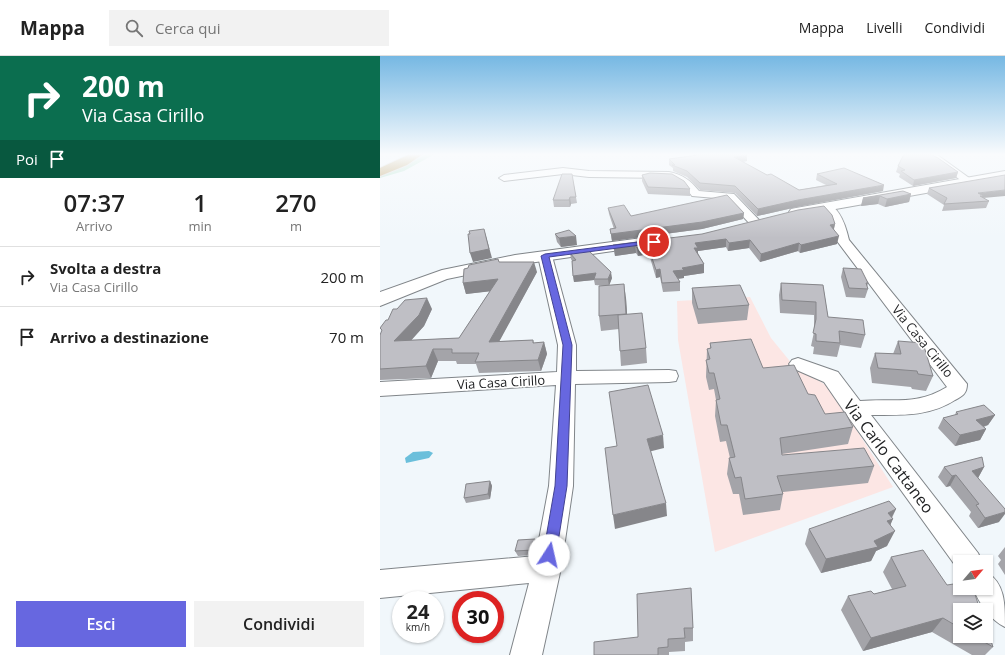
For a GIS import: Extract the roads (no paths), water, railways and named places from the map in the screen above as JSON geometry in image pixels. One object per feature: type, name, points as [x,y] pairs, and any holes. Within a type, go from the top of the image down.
[{"type":"street","points":[[684,182],[689,185],[696,194],[730,196],[762,220],[825,206],[955,182]]},
{"type":"street","name":"Via Casa Cirillo","points":[[825,206],[834,214],[840,223],[843,241],[957,384],[957,390],[946,398],[920,408],[866,407],[853,409]]},
{"type":"street","points":[[380,300],[442,275],[545,256],[654,242]]},
{"type":"street","points":[[526,655],[547,568],[561,486],[567,345],[545,256]]},
{"type":"street","name":"Via Carlo Cattaneo","points":[[798,364],[831,377],[853,409],[963,555]]},
{"type":"street","name":"Via Casa Cirillo","points":[[380,389],[566,378],[669,376]]},
{"type":"street","points":[[380,584],[547,568]]},
{"type":"street","points":[[993,595],[1005,612]]},
{"type":"water","points":[[429,451],[433,453],[429,458],[406,463],[405,458],[413,452]]}]
